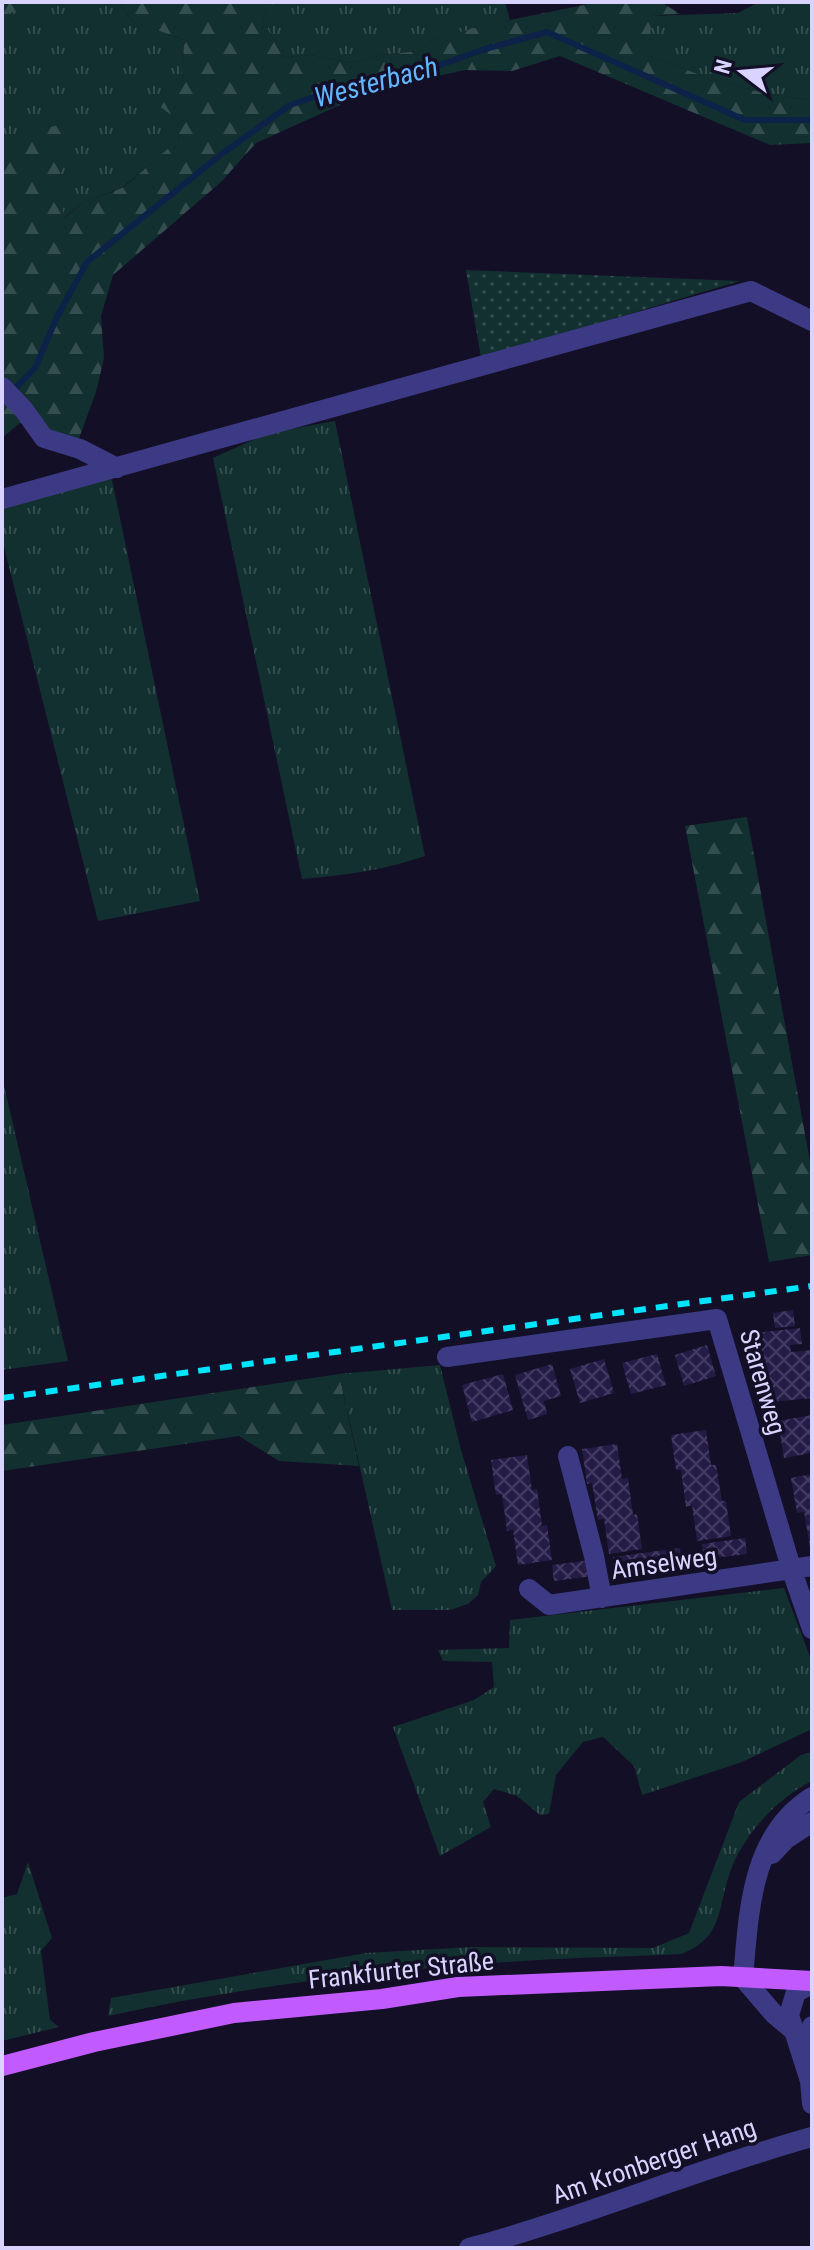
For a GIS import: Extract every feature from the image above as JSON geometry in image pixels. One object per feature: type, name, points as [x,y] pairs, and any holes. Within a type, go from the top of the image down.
[{"type":"main road","name":"Frankfurter Straße","points":[[2,2066],[94,2042],[234,2013],[382,1999],[458,1987],[625,1979],[743,1978],[812,1983]]},
{"type":"street","points":[[2,499],[751,291],[812,321]]},
{"type":"street","points":[[2,387],[44,438],[80,449],[117,468]]},
{"type":"street","name":"Starenweg","points":[[447,1357],[717,1319],[802,1569],[812,1629]]},
{"type":"street","points":[[568,1456],[602,1598]]},
{"type":"street","name":"Amselweg","points":[[529,1589],[549,1605],[802,1569]]},
{"type":"street","points":[[802,2028],[774,2014],[743,1978],[750,1901],[758,1868],[777,1829],[812,1797]]},
{"type":"street","points":[[758,1868],[786,1839],[812,1822]]},
{"type":"street","points":[[812,1983],[796,1992],[789,2015],[802,2028],[812,2104]]},
{"type":"street","name":"Am Kronberger Hang","points":[[469,2248],[515,2242],[745,2156],[812,2137]]},
{"type":"green space","points":[[2,2],[118,2],[132,21],[184,40],[182,83],[175,117],[179,140],[123,187],[83,203],[64,217],[56,190],[62,164],[2,139]]},
{"type":"green space","points":[[2,2],[40,2],[2,16]]},
{"type":"green space","points":[[118,2],[275,2],[262,19],[283,57],[311,55],[352,63],[382,55],[417,51],[435,39],[482,26],[598,2],[661,2],[680,14],[651,16],[650,56],[730,84],[812,100],[812,143],[770,145],[560,56],[512,71],[465,70],[371,91],[256,143],[221,182],[113,275],[101,316],[104,358],[96,392],[78,441],[20,423],[2,438],[2,139],[62,124],[78,138],[62,167],[58,185],[65,217],[83,203],[124,187],[179,139],[174,117],[154,102],[182,83],[184,40],[132,21]]},
{"type":"green space","points":[[275,2],[505,2],[510,20],[435,39],[417,51],[382,55],[352,63],[311,55],[283,57],[262,19]]},
{"type":"green space","points":[[759,2],[812,2],[812,100],[729,84],[650,56],[650,16],[738,13]]},
{"type":"green space","points":[[466,270],[740,281],[481,358]]},
{"type":"green space","points":[[335,421],[425,856],[365,871],[302,879],[213,458],[268,433]]},
{"type":"green space","points":[[111,475],[200,901],[98,921],[2,539],[2,504]]},
{"type":"green space","points":[[747,817],[812,1172],[812,1255],[769,1262],[685,826]]},
{"type":"green space","points":[[2,1077],[68,1361],[2,1370]]},
{"type":"green space","points":[[440,1365],[461,1450],[496,1566],[481,1582],[478,1595],[468,1604],[450,1610],[392,1610],[339,1374]]},
{"type":"green space","points":[[339,1374],[359,1466],[279,1461],[239,1436],[2,1471],[2,1425]]},
{"type":"green space","points":[[784,1588],[812,1662],[812,1729],[742,1762],[642,1795],[634,1766],[603,1737],[583,1742],[556,1775],[549,1814],[540,1815],[517,1796],[494,1789],[483,1802],[491,1827],[440,1856],[393,1727],[474,1700],[494,1687],[492,1662],[443,1661],[438,1650],[509,1648],[510,1620]]},
{"type":"green space","points":[[812,1752],[812,1781],[775,1806],[754,1829],[732,1867],[713,1929],[695,1947],[681,1954],[543,1960],[367,1974],[211,1996],[108,2016],[111,1998],[366,1953],[472,1947],[653,1948],[689,1933],[739,1802],[801,1755]]},
{"type":"green space","points":[[28,1862],[52,1938],[41,1951],[50,2020],[59,2027],[2,2041],[2,1898],[17,1894]]},
{"type":"building","points":[[793,1310],[795,1326],[775,1328],[773,1313]]},
{"type":"building","points":[[800,1328],[802,1344],[790,1345],[791,1352],[812,1350],[812,1398],[772,1402],[770,1378],[762,1379],[754,1333]]},
{"type":"building","points":[[707,1345],[716,1376],[684,1386],[675,1355]]},
{"type":"building","points":[[657,1354],[666,1385],[631,1394],[622,1363]]},
{"type":"building","points":[[604,1359],[614,1393],[580,1403],[570,1369]]},
{"type":"building","points":[[552,1364],[561,1396],[544,1401],[547,1414],[528,1420],[515,1375]]},
{"type":"building","points":[[503,1374],[513,1410],[472,1422],[462,1385]]},
{"type":"building","points":[[812,1415],[812,1453],[784,1458],[778,1421]]},
{"type":"building","points":[[706,1430],[711,1465],[716,1465],[722,1501],[726,1501],[731,1536],[697,1541],[692,1505],[686,1507],[681,1470],[676,1470],[671,1435]]},
{"type":"building","points":[[617,1444],[622,1479],[628,1478],[633,1515],[637,1514],[642,1549],[609,1554],[604,1519],[598,1520],[592,1483],[587,1484],[582,1449]]},
{"type":"building","points":[[527,1455],[532,1490],[537,1489],[542,1526],[547,1525],[552,1560],[518,1565],[513,1530],[507,1531],[502,1494],[496,1495],[491,1460]]},
{"type":"building","points":[[812,1474],[810,1547],[804,1512],[797,1513],[791,1478]]},
{"type":"building","points":[[745,1538],[747,1554],[704,1559],[702,1544]]},
{"type":"building","points":[[680,1548],[682,1563],[615,1572],[613,1557]]},
{"type":"building","points":[[591,1560],[593,1576],[554,1581],[552,1565]]},
{"type":"waterway","name":"Westerbach","points":[[2,402],[35,368],[57,317],[87,262],[223,153],[290,105],[353,84],[423,71],[547,32],[745,120],[812,120]]},
{"type":"railway","points":[[2,1398],[812,1286]]}]
